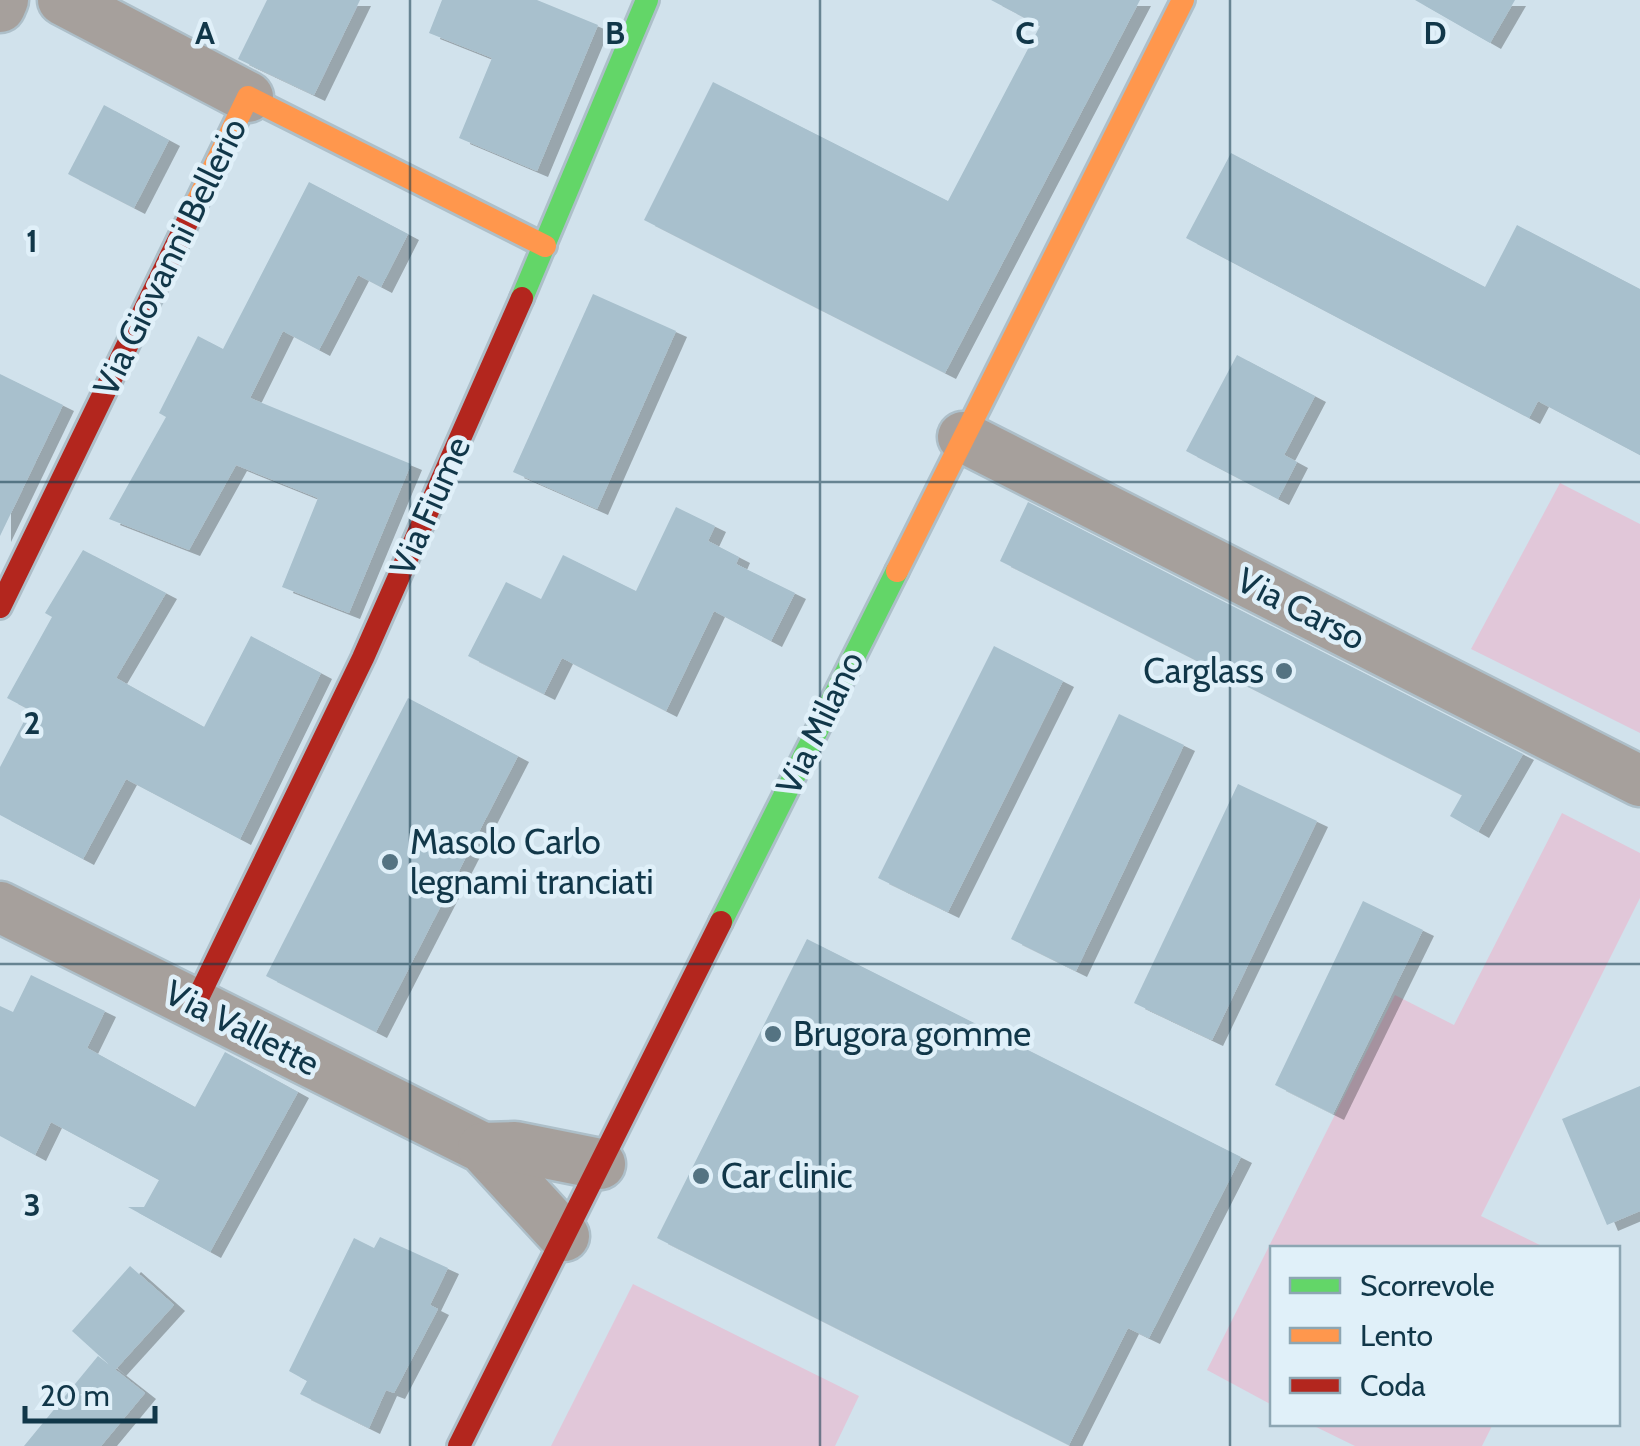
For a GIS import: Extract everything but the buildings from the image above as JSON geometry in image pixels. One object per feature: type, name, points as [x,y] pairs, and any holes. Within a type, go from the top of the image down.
[{"type":"street","points":[[0,7],[4,0]]},
{"type":"street","points":[[63,0],[248,97]]},
{"type":"street","name":"Via Fiume","points":[[195,1004],[363,658],[545,246],[647,0]]},
{"type":"street","name":"Via Milano","points":[[459,1446],[1184,0]]},
{"type":"street","name":"Via Giovanni Bellerio","points":[[0,607],[248,97],[545,246]]},
{"type":"street","name":"Via Carso","points":[[963,437],[1640,780]]},
{"type":"street","name":"Via Vallette","points":[[0,908],[483,1148],[564,1236]]},
{"type":"street","name":"Via Vallette","points":[[483,1148],[526,1149],[600,1164]]},
{"type":"shaded area","points":[[1560,483],[1640,524],[1640,733],[1471,649]]},
{"type":"shaded area","points":[[1562,813],[1640,853],[1640,898],[1481,1216],[1542,1246],[1270,1246],[1270,1404],[1207,1370],[1395,995],[1454,1025]]},
{"type":"shaded area","points":[[633,1284],[859,1396],[835,1446],[551,1446]]},
{"type":"shaded area","points":[[1314,1426],[1492,1426],[1482,1446],[1355,1446]]},
{"type":"traffic: fast","points":[[522,298],[647,0]]},
{"type":"traffic: fast","points":[[721,922],[897,571]]},
{"type":"traffic: slow","points":[[897,571],[1183,0]]},
{"type":"traffic: slow","points":[[195,206],[248,97],[545,246]]},
{"type":"traffic: jam","points":[[0,607],[195,206]]},
{"type":"traffic: jam","points":[[195,1004],[363,658],[522,298]]},
{"type":"traffic: jam","points":[[459,1446],[721,922]]},
{"type":"place","name":"Carglass","points":[[1284,671]]},
{"type":"place","name":"Masolo Carlo legnami tranciati","points":[[390,862]]},
{"type":"place","name":"Brugora gomme","points":[[773,1034]]},
{"type":"place","name":"Car clinic","points":[[701,1176]]}]
